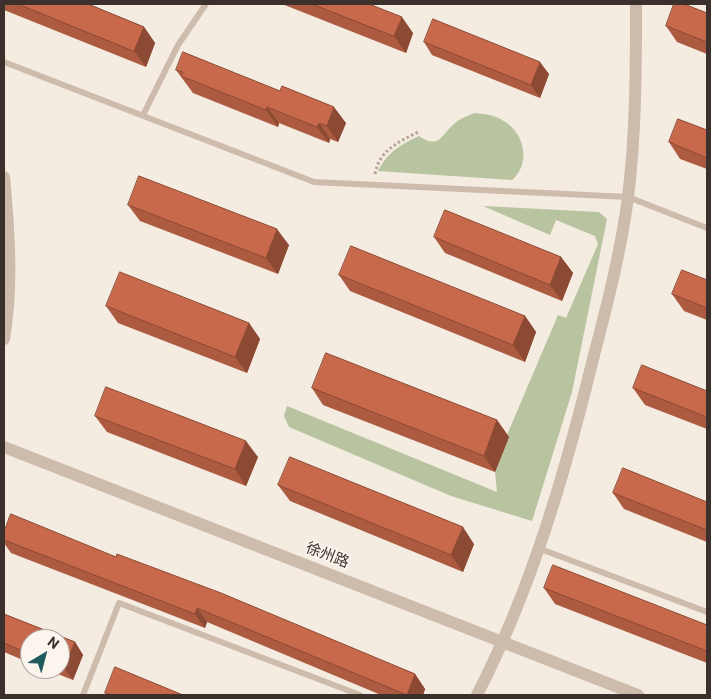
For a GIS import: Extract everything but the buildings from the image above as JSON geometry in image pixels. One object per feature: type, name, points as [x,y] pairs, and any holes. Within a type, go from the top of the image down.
[{"type":"street","points":[[478,695],[504,643],[553,507],[582,405],[607,304],[628,197],[636,80],[636,4]]},
{"type":"street","points":[[4,177],[9,232],[9,309],[4,339]]},
{"type":"street","name":"徐州路","points":[[4,447],[638,695]]},
{"type":"lane","points":[[142,116],[178,45],[206,4]]},
{"type":"lane","points":[[4,62],[314,182],[628,197],[707,228]]},
{"type":"lane","points":[[538,548],[707,612]]},
{"type":"lane","points":[[83,695],[119,602],[360,695]]},
{"type":"path","points":[[374,185],[376,171],[383,154],[395,143],[418,132]]},
{"type":"green space","points":[[475,113],[486,114],[502,120],[510,125],[520,139],[523,148],[522,165],[512,180],[378,171],[390,154],[406,143],[419,136],[431,142],[435,141],[459,120]]},
{"type":"green space","points":[[483,206],[599,212],[607,219],[572,392],[532,521],[451,496],[289,427],[284,416],[287,406],[497,492],[495,472],[507,435],[558,315],[566,318],[598,244],[595,236],[556,220],[550,235]]}]
